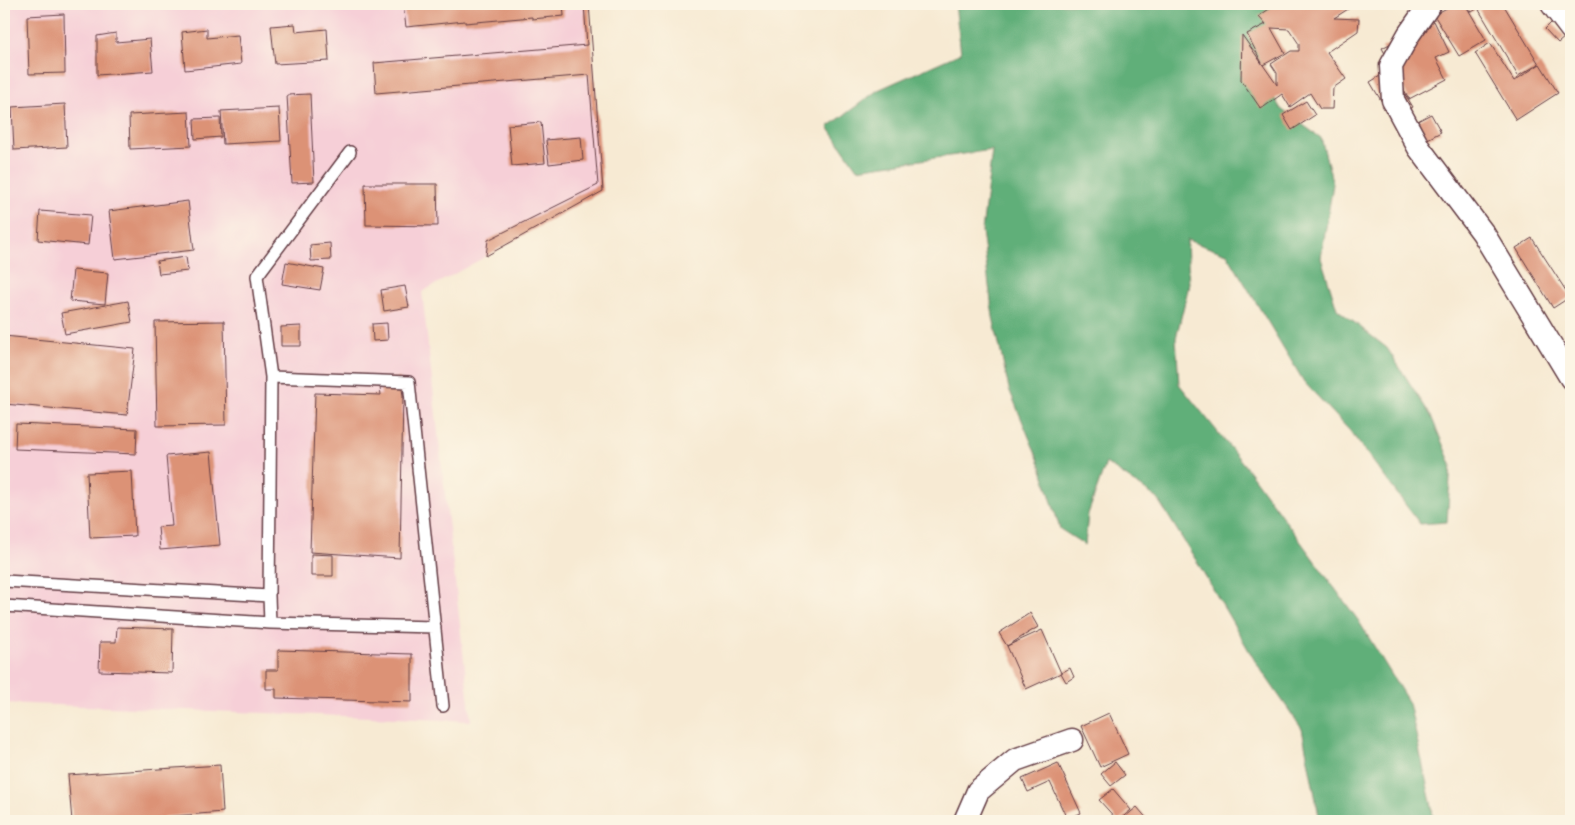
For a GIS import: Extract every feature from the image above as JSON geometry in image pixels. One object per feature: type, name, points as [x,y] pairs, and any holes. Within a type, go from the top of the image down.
[{"type":"street","points":[[1430,4],[1409,34],[1391,66],[1394,100],[1419,148],[1483,233],[1571,378]]},
{"type":"street","points":[[1552,4],[1571,29]]},
{"type":"street","points":[[965,821],[978,791],[1015,760],[1072,740]]},
{"type":"lane","points":[[270,623],[271,377],[257,276],[350,152]]},
{"type":"lane","points":[[271,377],[408,382],[443,706]]},
{"type":"lane","points":[[4,581],[269,596]]},
{"type":"lane","points":[[4,606],[270,623],[435,627]]},
{"type":"shaded area","points":[[4,4],[589,4],[603,191],[422,292],[471,721],[4,703]]},
{"type":"green space","points":[[955,4],[1273,4],[1262,78],[1281,109],[1321,138],[1333,184],[1321,258],[1337,309],[1387,348],[1431,416],[1451,464],[1447,522],[1420,524],[1350,431],[1304,382],[1227,254],[1187,240],[1189,285],[1176,338],[1179,384],[1246,467],[1358,620],[1409,703],[1432,807],[1433,821],[1320,821],[1302,729],[1255,661],[1157,498],[1106,463],[1088,514],[1085,545],[1060,529],[1041,466],[1009,389],[993,317],[982,231],[992,150],[857,169],[828,127],[878,90],[961,53]]},
{"type":"building","points":[[403,4],[563,4],[564,16],[465,23],[465,21],[406,27]]},
{"type":"building","points":[[584,4],[589,4],[603,191],[486,256],[488,240],[598,185],[589,75],[376,93],[374,63],[587,45]]},
{"type":"building","points":[[1270,4],[1356,4],[1334,18],[1359,19],[1358,31],[1327,52],[1346,79],[1333,88],[1332,109],[1320,109],[1310,93],[1290,107],[1282,94],[1261,109],[1241,80],[1242,35],[1263,65],[1247,34],[1266,24],[1259,16],[1272,7]],"holes":[[[1271,28],[1289,29],[1299,44],[1299,51],[1291,51],[1271,64],[1277,73],[1277,85],[1263,65],[1285,53]]]},
{"type":"building","points":[[1454,4],[1465,4],[1486,40],[1459,56],[1434,15]]},
{"type":"building","points":[[1465,4],[1484,4],[1472,12]]},
{"type":"building","points":[[1490,4],[1503,4],[1539,64],[1518,76],[1479,10]]},
{"type":"building","points":[[64,14],[65,73],[29,74],[27,16]]},
{"type":"building","points":[[1434,21],[1449,52],[1436,58],[1447,79],[1409,99],[1382,48]]},
{"type":"building","points":[[1552,22],[1565,37],[1558,43],[1545,29]]},
{"type":"building","points":[[295,24],[296,32],[327,29],[329,61],[275,64],[271,26]]},
{"type":"building","points":[[207,29],[207,38],[238,35],[241,64],[185,70],[182,32]]},
{"type":"building","points":[[116,33],[116,42],[150,39],[153,71],[97,75],[97,36]]},
{"type":"building","points":[[1490,43],[1514,81],[1540,64],[1558,93],[1516,120],[1475,53]]},
{"type":"building","points":[[1390,70],[1413,107],[1392,119],[1370,82]]},
{"type":"building","points":[[310,94],[314,182],[292,183],[287,95]]},
{"type":"building","points":[[1306,101],[1315,115],[1292,130],[1283,115]]},
{"type":"building","points":[[65,104],[67,147],[14,150],[12,107]]},
{"type":"building","points":[[279,108],[281,141],[223,144],[221,111]]},
{"type":"building","points":[[189,112],[191,146],[130,149],[129,115]]},
{"type":"building","points":[[1431,114],[1441,132],[1416,145],[1406,127]]},
{"type":"building","points":[[220,118],[221,137],[195,139],[194,119]]},
{"type":"building","points":[[541,122],[545,163],[512,166],[508,125]]},
{"type":"building","points":[[581,137],[583,160],[549,164],[546,140]]},
{"type":"building","points":[[365,184],[437,184],[438,226],[366,225]]},
{"type":"building","points":[[188,201],[194,250],[115,259],[109,211]]},
{"type":"building","points":[[40,211],[91,215],[88,245],[38,240]]},
{"type":"building","points":[[1532,238],[1570,297],[1553,308],[1516,248]]},
{"type":"building","points":[[330,243],[331,260],[311,261],[310,245]]},
{"type":"building","points":[[186,257],[188,271],[159,274],[157,261]]},
{"type":"building","points":[[286,262],[324,269],[320,290],[282,284]]},
{"type":"building","points":[[73,270],[108,273],[105,304],[70,301]]},
{"type":"building","points":[[405,286],[409,307],[384,311],[381,290]]},
{"type":"building","points":[[128,301],[132,322],[65,334],[61,313]]},
{"type":"building","points":[[224,321],[226,425],[157,426],[155,322]]},
{"type":"building","points":[[387,323],[388,340],[373,341],[372,324]]},
{"type":"building","points":[[301,326],[301,346],[281,346],[281,327]]},
{"type":"building","points":[[4,336],[135,349],[127,415],[4,404]]},
{"type":"building","points":[[400,378],[403,395],[400,558],[310,552],[315,393],[381,395],[379,380]]},
{"type":"building","points":[[16,424],[137,429],[136,454],[15,449]]},
{"type":"building","points":[[211,452],[220,545],[160,550],[158,527],[172,526],[166,456]]},
{"type":"building","points":[[132,471],[135,536],[90,538],[87,473]]},
{"type":"building","points":[[311,554],[333,555],[333,576],[311,576]]},
{"type":"building","points":[[1030,613],[1038,627],[1007,646],[999,633]]},
{"type":"building","points":[[117,627],[173,629],[172,673],[99,671],[100,642],[116,642]]},
{"type":"building","points":[[1042,630],[1061,673],[1026,689],[1007,646]]},
{"type":"building","points":[[278,650],[412,654],[412,702],[276,698],[276,689],[266,689],[266,670],[278,670]]},
{"type":"building","points":[[1070,668],[1074,677],[1066,682],[1061,673]]},
{"type":"building","points":[[1109,713],[1128,754],[1100,767],[1081,726]]},
{"type":"building","points":[[1115,762],[1125,775],[1111,786],[1101,774]]},
{"type":"building","points":[[1058,763],[1081,813],[1067,819],[1050,782],[1028,792],[1022,779]]},
{"type":"building","points":[[220,765],[223,812],[163,817],[163,821],[72,821],[68,775]]},
{"type":"building","points":[[1113,789],[1131,810],[1118,821],[1099,800]]},
{"type":"building","points":[[1137,807],[1149,821],[1120,821]]}]
